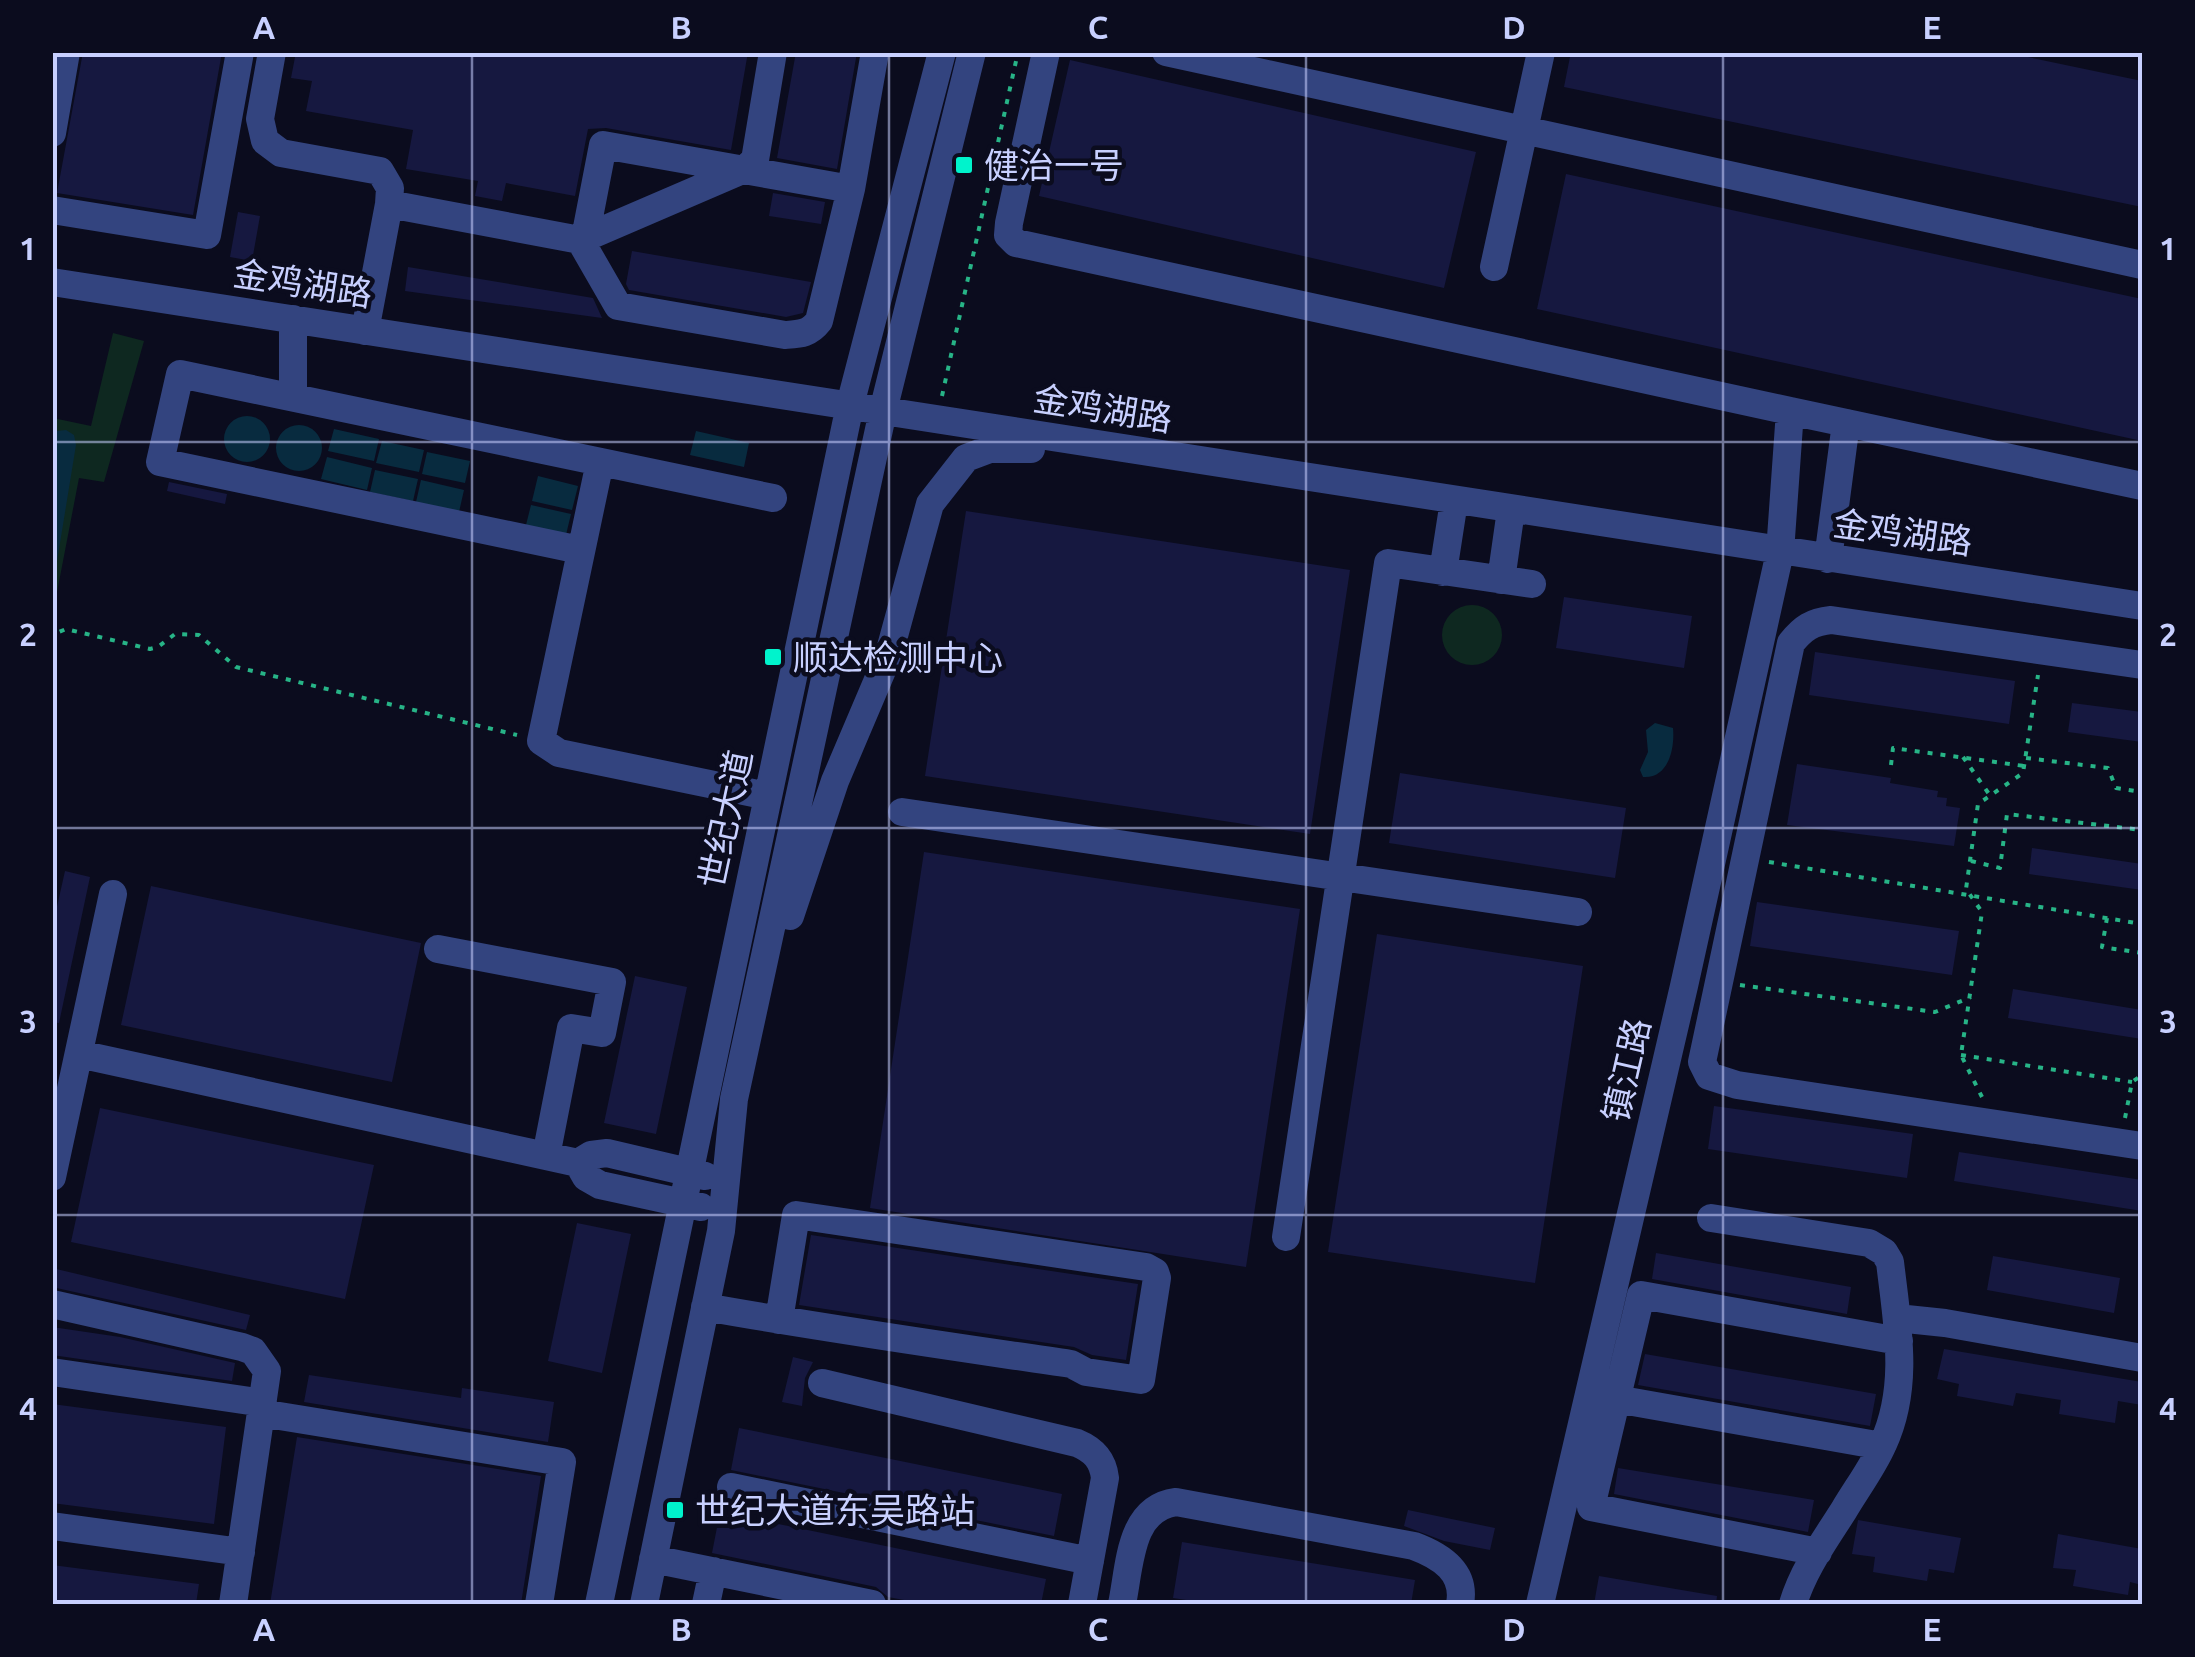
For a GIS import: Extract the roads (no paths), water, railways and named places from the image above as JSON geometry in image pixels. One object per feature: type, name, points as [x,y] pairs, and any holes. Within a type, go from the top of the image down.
[{"type":"street","points":[[52,133],[66,52]]},
{"type":"street","points":[[52,210],[207,236],[240,52]]},
{"type":"street","points":[[272,52],[260,119],[265,141],[282,153],[380,171],[390,188],[365,330]]},
{"type":"street","points":[[389,204],[583,239],[744,169],[755,160],[773,52]]},
{"type":"street","points":[[851,189],[603,145],[583,239],[618,306],[784,335],[812,330],[819,321],[851,189],[876,52]]},
{"type":"street","name":"世纪大道","points":[[597,1604],[624,1492],[850,405],[942,52]]},
{"type":"street","name":"世纪大道","points":[[644,1604],[723,1213],[734,1100],[883,411],[972,52]]},
{"type":"street","points":[[1046,52],[1009,224],[1008,235],[1016,243],[2142,486]]},
{"type":"street","points":[[1166,52],[2142,265]]},
{"type":"street","points":[[1494,267],[1541,52]]},
{"type":"street","name":"金鸡湖路","points":[[52,282],[2142,606]]},
{"type":"street","points":[[292,397],[293,319]]},
{"type":"street","points":[[580,550],[160,462],[180,374],[773,498]]},
{"type":"street","name":"镇江路","points":[[1540,1604],[1780,552],[1790,412]]},
{"type":"street","points":[[1828,558],[1846,423]]},
{"type":"street","points":[[734,1100],[807,861],[835,782],[889,654],[930,504],[966,458],[990,448],[1118,448]]},
{"type":"street","points":[[600,462],[541,741],[559,753],[768,796]]},
{"type":"street","points":[[1443,572],[1454,501]]},
{"type":"street","points":[[1501,580],[1511,510]]},
{"type":"street","points":[[1286,1237],[1388,564],[1532,584]]},
{"type":"street","points":[[2131,1144],[1721,1082],[1709,1076],[1702,1062],[1791,643],[1802,630],[1831,620],[2142,665]]},
{"type":"street","points":[[902,812],[1578,912]]},
{"type":"street","points":[[52,1177],[114,894]]},
{"type":"street","points":[[438,949],[612,982],[602,1034],[571,1028],[546,1156]]},
{"type":"street","points":[[79,1054],[578,1163],[591,1155],[607,1153],[726,1180]]},
{"type":"street","points":[[578,1163],[586,1177],[600,1185],[723,1213]]},
{"type":"street","points":[[706,1307],[778,1320],[1071,1364],[1086,1372],[1140,1380],[1157,1278],[1155,1272],[1146,1268],[796,1215],[778,1320]]},
{"type":"street","points":[[1711,1218],[1869,1243],[1884,1252],[1890,1262],[1898,1330],[1899,1392],[1882,1446],[1818,1552],[1793,1604]]},
{"type":"street","points":[[1818,1552],[1591,1507],[1641,1295],[1898,1330],[1945,1323],[2142,1358]]},
{"type":"street","points":[[52,1304],[253,1352],[267,1370],[233,1604]]},
{"type":"street","points":[[52,1372],[562,1462],[539,1604]]},
{"type":"street","points":[[822,1383],[1088,1448],[1104,1466],[1105,1478],[1082,1604]]},
{"type":"street","points":[[1616,1399],[1882,1446]]},
{"type":"street","points":[[731,1487],[1090,1561]]},
{"type":"street","points":[[1122,1604],[1140,1521],[1162,1504],[1176,1502],[1434,1553],[1458,1577],[1460,1604]]},
{"type":"street","points":[[52,1526],[241,1552]]},
{"type":"street","points":[[654,1559],[872,1604]]},
{"type":"street","points":[[706,1604],[713,1572]]},
{"type":"water","points":[[247,416],[263,423],[270,439],[263,455],[247,462],[231,455],[224,439],[231,423]]},
{"type":"water","points":[[299,425],[315,432],[322,448],[315,464],[299,471],[283,464],[276,448],[283,432]]},
{"type":"water","points":[[334,429],[379,439],[374,461],[328,451]]},
{"type":"water","points":[[66,430],[74,435],[76,445],[53,586],[53,439],[57,431]]},
{"type":"water","points":[[696,431],[749,443],[744,467],[690,455]]},
{"type":"water","points":[[382,441],[424,450],[419,472],[376,463]]},
{"type":"water","points":[[427,452],[470,461],[465,483],[422,474]]},
{"type":"water","points":[[327,457],[372,468],[367,490],[321,479]]},
{"type":"water","points":[[375,470],[418,479],[413,501],[370,492]]},
{"type":"water","points":[[538,476],[578,486],[572,510],[532,501]]},
{"type":"water","points":[[421,480],[464,490],[459,512],[416,502]]},
{"type":"water","points":[[531,505],[571,514],[565,539],[525,529]]},
{"type":"water","points":[[1655,723],[1673,728],[1673,745],[1664,768],[1643,777],[1640,770],[1648,752],[1646,730]]},
{"type":"place","name":"健治一号","points":[[964,165]]},
{"type":"place","name":"顺达检测中心","points":[[773,657]]},
{"type":"place","name":"世纪大道东吴路站","points":[[675,1510]]}]
